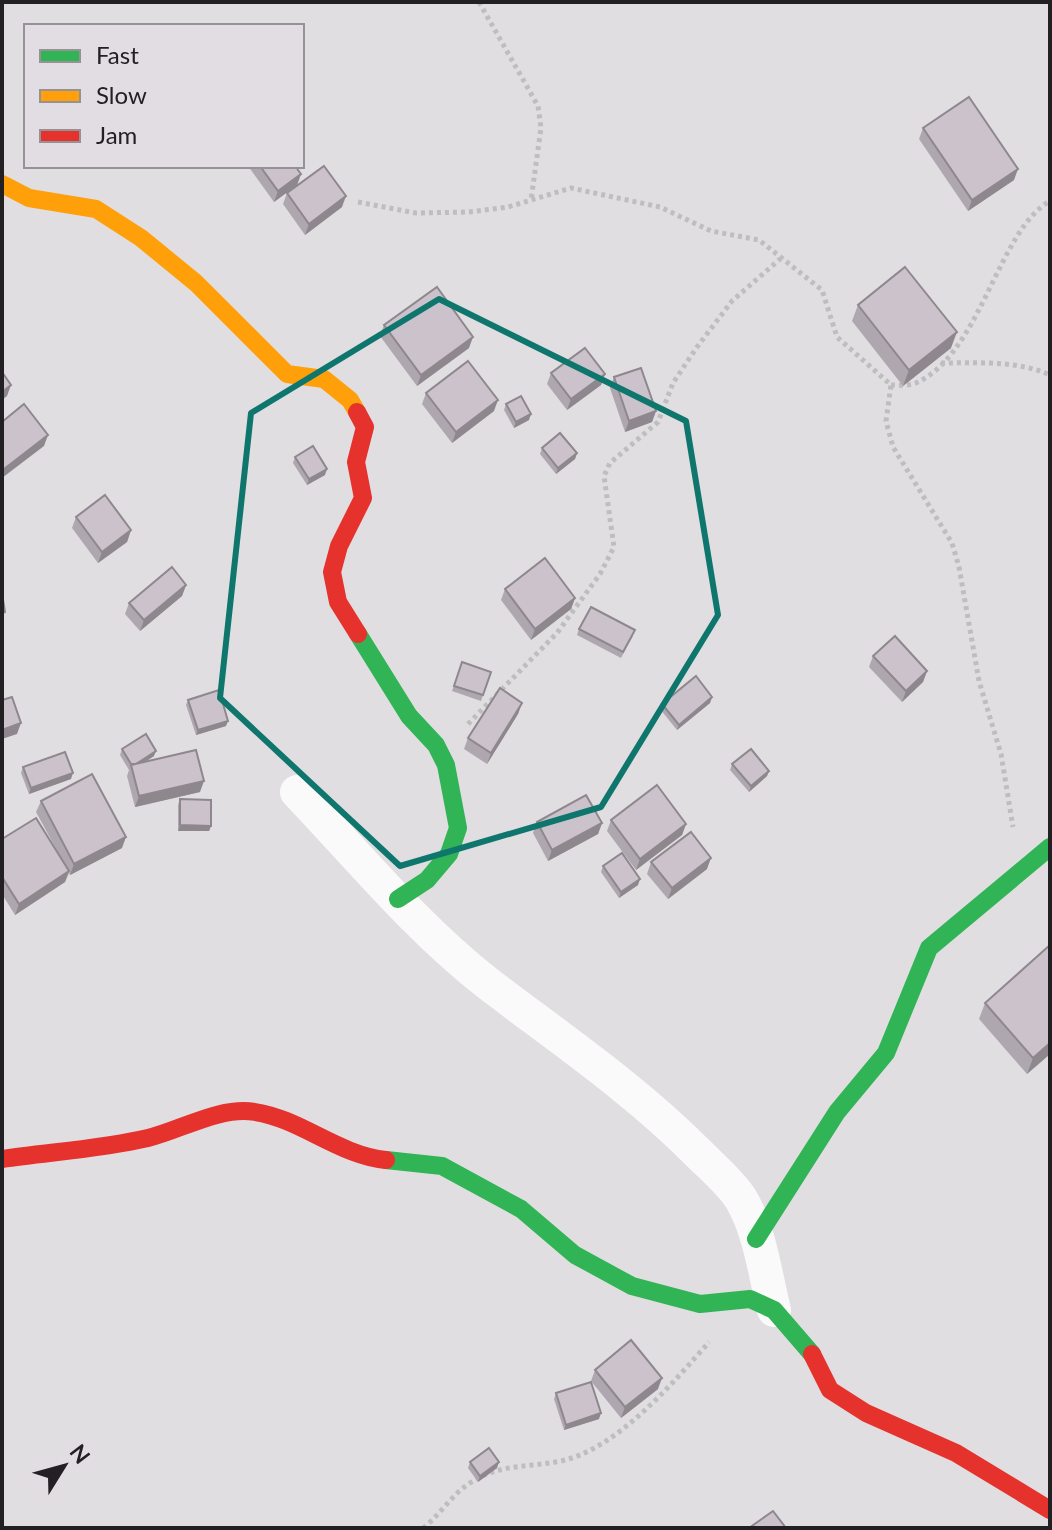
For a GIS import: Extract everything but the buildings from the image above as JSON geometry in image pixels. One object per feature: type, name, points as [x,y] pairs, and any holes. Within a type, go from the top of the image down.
[{"type":"street","points":[[2,184],[29,198],[96,209],[196,283],[287,374],[324,379],[350,400],[365,427],[356,462],[363,498],[339,546],[332,572],[338,602],[409,716],[436,745],[446,765],[458,828],[449,854],[427,880],[398,899]]},
{"type":"street","points":[[297,792],[398,899],[485,981],[555,1031],[685,1140],[741,1199],[756,1239],[774,1310]]},
{"type":"street","points":[[756,1239],[837,1112],[886,1053],[929,948],[1050,847]]},
{"type":"street","points":[[2,1159],[147,1138],[216,1116],[251,1111],[285,1119],[324,1141],[376,1159],[442,1166],[521,1209],[575,1255],[632,1286],[700,1304],[750,1299],[774,1310],[808,1347],[830,1390],[866,1413],[956,1453],[1050,1510]]},
{"type":"path","points":[[479,2],[538,106],[541,128],[531,200]]},
{"type":"path","points":[[358,202],[416,213],[469,212],[531,200],[571,188],[660,207],[711,231],[759,240],[822,290],[837,337],[891,385],[915,384],[958,343],[1031,217],[1038,207],[1050,201]]},
{"type":"path","points":[[446,765],[473,715],[513,681],[557,633],[600,574],[614,547],[604,476],[610,463],[658,422],[673,383],[697,347],[732,301],[780,259]]},
{"type":"path","points":[[940,363],[990,363],[1036,369],[1050,375]]},
{"type":"path","points":[[891,385],[886,421],[893,447],[952,543],[959,567],[979,681],[1001,754],[1018,873]]},
{"type":"path","points":[[423,1528],[442,1514],[466,1485],[524,1463],[563,1461],[599,1444],[631,1421],[665,1391],[710,1341],[726,1300]]},
{"type":"highlighted area","points":[[439,299],[686,421],[718,615],[601,807],[400,866],[220,698],[251,413]]},
{"type":"traffic: fast","points":[[358,634],[409,716],[436,745],[446,765],[458,828],[449,854],[427,880],[398,899]]},
{"type":"traffic: fast","points":[[756,1239],[837,1112],[886,1053],[929,948],[1050,847]]},
{"type":"traffic: fast","points":[[386,1160],[442,1166],[521,1209],[575,1255],[632,1286],[700,1304],[750,1299],[774,1310],[812,1354]]},
{"type":"traffic: slow","points":[[2,184],[29,198],[96,209],[141,238],[196,283],[287,374],[324,379],[350,400],[357,412]]},
{"type":"traffic: jam","points":[[357,412],[365,427],[356,462],[363,498],[339,546],[332,572],[338,602],[358,634]]},
{"type":"traffic: jam","points":[[2,1159],[130,1142],[214,1115],[242,1111],[272,1116],[352,1151],[386,1160]]},
{"type":"traffic: jam","points":[[812,1354],[830,1390],[866,1413],[956,1453],[1050,1510]]}]
